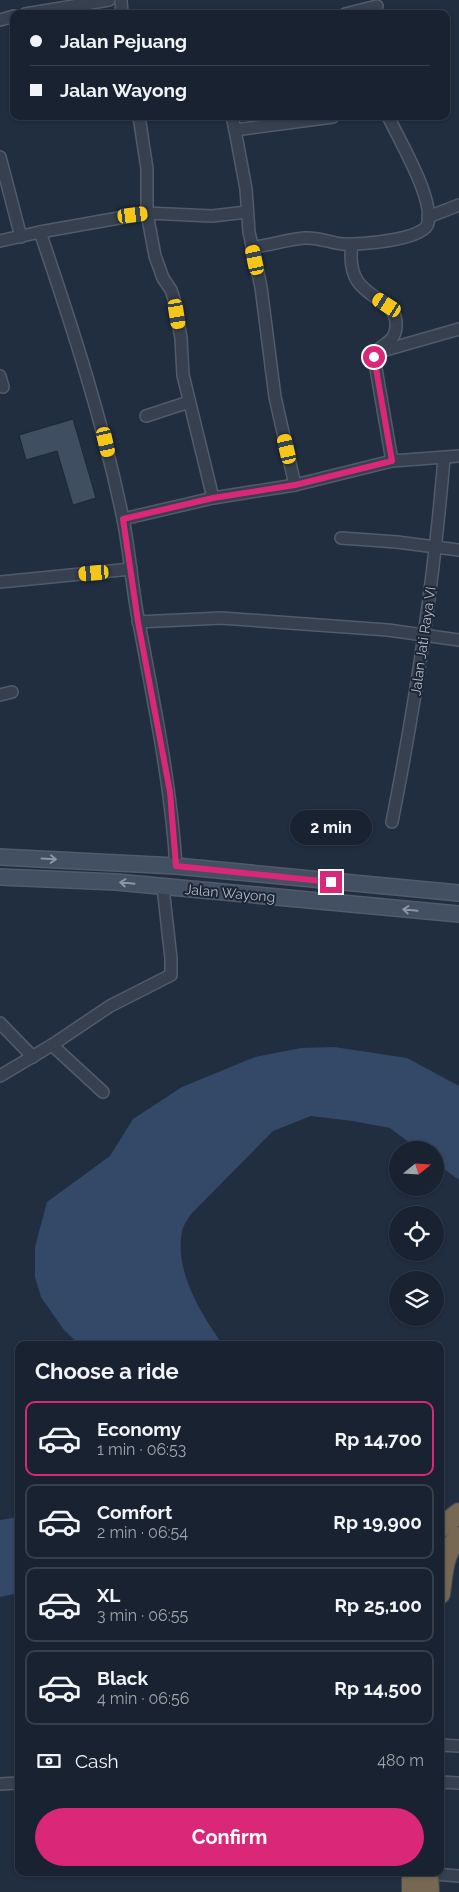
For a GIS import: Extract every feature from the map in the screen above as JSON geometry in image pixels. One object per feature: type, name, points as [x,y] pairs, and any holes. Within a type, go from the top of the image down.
[{"type":"highway","points":[[444,1524],[459,1513]]},
{"type":"highway","points":[[444,1569],[446,1556],[451,1545],[459,1537]]},
{"type":"highway","points":[[411,1892],[422,1877]]},
{"type":"main road","name":"Jalan Wayong","points":[[0,857],[176,866],[459,893]]},
{"type":"main road","name":"Jalan Wayong","points":[[0,877],[116,882],[459,914]]},
{"type":"street","points":[[49,10],[109,0]]},
{"type":"street","points":[[363,10],[377,7]]},
{"type":"street","points":[[140,120],[146,153],[147,213],[158,268],[174,299],[183,376],[213,498]]},
{"type":"street","points":[[233,120],[246,189],[252,247],[261,287],[275,397],[295,485]]},
{"type":"street","points":[[236,130],[311,120]]},
{"type":"street","points":[[252,247],[306,238],[352,244],[415,235],[428,226],[428,217],[416,172],[390,120]]},
{"type":"street","points":[[0,157],[21,237]]},
{"type":"street","points":[[428,217],[459,205]]},
{"type":"street","points":[[0,241],[147,213],[212,216],[247,212]]},
{"type":"street","points":[[40,232],[80,348],[106,442],[123,519],[138,622],[170,792],[176,866]]},
{"type":"street","points":[[352,244],[350,264],[355,280],[362,288],[392,308],[396,321],[394,337],[375,353]]},
{"type":"street","points":[[375,353],[459,329]]},
{"type":"street","points":[[375,353],[376,371],[392,461]]},
{"type":"street","points":[[146,416],[189,402]]},
{"type":"street","points":[[123,519],[213,498],[295,485],[392,461],[459,456]]},
{"type":"street","name":"Jalan Jati Raya VI","points":[[392,822],[419,676],[423,634],[437,546],[444,458]]},
{"type":"street","points":[[341,538],[437,546],[459,550]]},
{"type":"street","points":[[0,582],[131,570]]},
{"type":"street","points":[[138,622],[221,618],[339,626],[423,634],[459,640]]},
{"type":"street","points":[[0,695],[12,692]]},
{"type":"street","points":[[0,1076],[52,1045],[110,1006],[171,975],[163,887]]},
{"type":"street","points":[[0,1023],[33,1057]]},
{"type":"street","points":[[52,1045],[103,1092]]},
{"type":"street","points":[[444,1745],[459,1746]]},
{"type":"street","points":[[444,1782],[459,1783]]},
{"type":"street","points":[[0,1784],[15,1783]]},
{"type":"street","points":[[422,1877],[459,1876]]},
{"type":"water","points":[[334,1047],[407,1058],[459,1086],[459,1180],[444,1169],[444,1141],[407,1141],[390,1128],[311,1116],[273,1131],[191,1214],[182,1231],[182,1261],[191,1291],[206,1320],[220,1341],[76,1341],[64,1330],[41,1297],[35,1277],[35,1247],[47,1202],[110,1156],[133,1119],[182,1087],[255,1057],[301,1048]]},
{"type":"water","points":[[15,1518],[15,1594],[0,1597],[0,1520]]},
{"type":"building","points":[[73,419],[96,498],[73,505],[57,451],[26,460],[19,435]]},
{"type":"route","points":[[331,882],[176,866],[170,792],[138,622],[123,519],[213,498],[295,485],[392,461],[374,357]]}]
